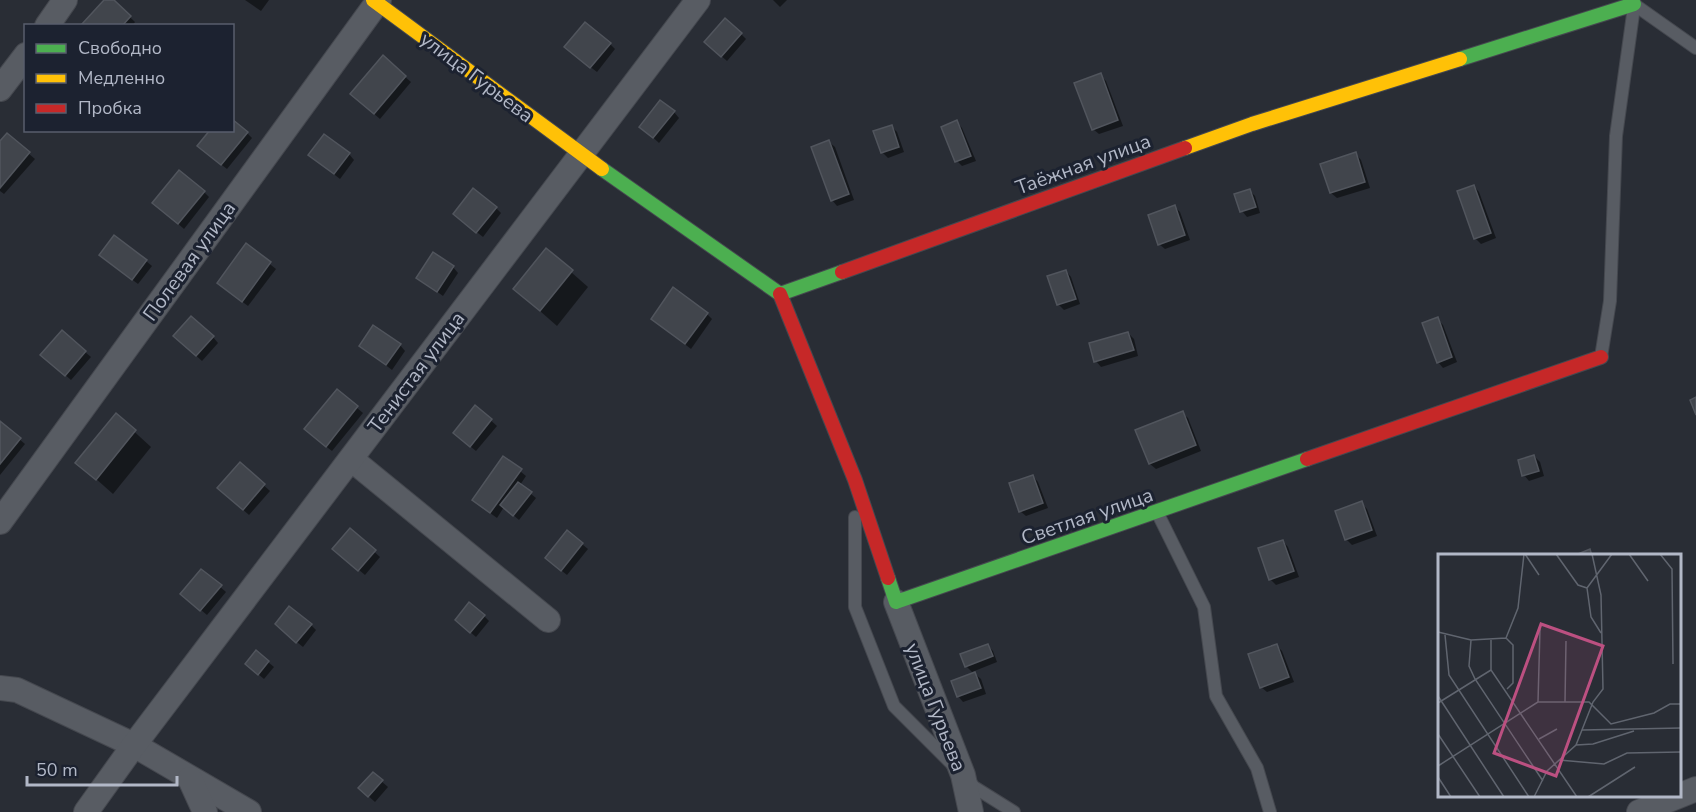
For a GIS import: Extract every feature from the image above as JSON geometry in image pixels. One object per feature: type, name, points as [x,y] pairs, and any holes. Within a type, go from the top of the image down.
[{"type":"street","points":[[48,24],[65,0]]},
{"type":"street","name":"Тенистая улица","points":[[86,812],[134,745],[698,0]]},
{"type":"street","name":"улица Гурьева","points":[[376,1],[581,154]]},
{"type":"street","name":"Полевая улица","points":[[0,522],[376,1]]},
{"type":"street","name":"Таёжная улица","points":[[780,294],[1252,124],[1635,2]]},
{"type":"street","points":[[0,89],[24,58]]},
{"type":"street","points":[[581,154],[780,294],[855,480],[896,602]]},
{"type":"street","name":"Светлая улица","points":[[896,602],[1158,513],[1601,357]]},
{"type":"street","points":[[351,459],[548,620]]},
{"type":"street","name":"улица Гурьева","points":[[896,602],[963,775],[971,812]]},
{"type":"street","points":[[0,688],[17,690],[134,745],[249,812]]},
{"type":"street","points":[[190,779],[205,812]]},
{"type":"street","points":[[1681,795],[1696,789]]},
{"type":"street","points":[[1639,812],[1676,797]]},
{"type":"lane","points":[[1601,357],[1610,301],[1616,136],[1635,2],[1696,48]]},
{"type":"lane","points":[[855,480],[855,607],[894,706],[974,787],[1014,812]]},
{"type":"lane","points":[[1158,513],[1204,607],[1216,696],[1257,768],[1270,812]]},
{"type":"building","points":[[104,0],[114,0],[131,16],[124,24],[82,24]]},
{"type":"building","points":[[725,18],[742,33],[721,57],[704,42]]},
{"type":"building","points":[[585,22],[611,43],[590,68],[564,47]]},
{"type":"building","points":[[383,55],[406,76],[374,114],[350,94]]},
{"type":"building","points":[[1101,73],[1118,120],[1092,130],[1074,83]]},
{"type":"building","points":[[660,100],[675,111],[653,138],[639,127]]},
{"type":"building","points":[[957,120],[971,156],[955,162],[941,127]]},
{"type":"building","points":[[234,121],[248,132],[221,165],[197,146],[208,132],[234,132]]},
{"type":"building","points":[[892,125],[899,147],[881,153],[873,131]]},
{"type":"building","points":[[7,133],[30,152],[0,188],[0,141]]},
{"type":"building","points":[[324,134],[350,153],[334,174],[308,155]]},
{"type":"building","points":[[829,140],[849,194],[831,201],[811,147]]},
{"type":"building","points":[[1356,152],[1365,182],[1330,193],[1320,164]]},
{"type":"building","points":[[179,170],[205,191],[178,224],[152,203]]},
{"type":"building","points":[[1474,185],[1491,233],[1474,239],[1457,191]]},
{"type":"building","points":[[473,188],[497,207],[476,233],[453,214]]},
{"type":"building","points":[[1250,189],[1256,207],[1240,212],[1234,194]]},
{"type":"building","points":[[1175,205],[1185,235],[1158,245],[1148,215]]},
{"type":"building","points":[[114,235],[147,260],[132,280],[99,255]]},
{"type":"building","points":[[246,243],[271,262],[242,302],[217,283]]},
{"type":"building","points":[[546,248],[573,270],[540,311],[513,289]]},
{"type":"building","points":[[433,252],[454,266],[437,292],[416,278]]},
{"type":"building","points":[[1066,270],[1076,299],[1057,305],[1047,276]]},
{"type":"building","points":[[673,287],[708,313],[685,344],[651,319]]},
{"type":"building","points":[[191,316],[214,336],[196,356],[173,336]]},
{"type":"building","points":[[1438,317],[1452,357],[1437,363],[1422,323]]},
{"type":"building","points":[[373,325],[401,344],[386,365],[359,346]]},
{"type":"building","points":[[62,330],[86,351],[65,376],[40,355]]},
{"type":"building","points":[[1128,332],[1134,350],[1094,362],[1089,343]]},
{"type":"building","points":[[337,389],[358,406],[326,447],[304,429]]},
{"type":"building","points":[[1696,397],[1696,415],[1690,400]]},
{"type":"building","points":[[475,405],[492,419],[470,447],[453,433]]},
{"type":"building","points":[[1183,411],[1196,445],[1149,464],[1135,430]]},
{"type":"building","points":[[116,413],[136,430],[96,480],[75,463]]},
{"type":"building","points":[[0,421],[21,438],[0,464]]},
{"type":"building","points":[[1534,455],[1539,471],[1522,476],[1518,460]]},
{"type":"building","points":[[503,456],[522,469],[490,513],[472,500]]},
{"type":"building","points":[[240,462],[265,484],[243,510],[217,488]]},
{"type":"building","points":[[1033,475],[1043,503],[1019,512],[1009,483]]},
{"type":"building","points":[[518,482],[532,492],[513,516],[500,505]]},
{"type":"building","points":[[1362,501],[1372,530],[1345,540],[1335,511]]},
{"type":"building","points":[[350,528],[376,550],[358,571],[332,549]]},
{"type":"building","points":[[567,530],[583,543],[561,571],[545,558]]},
{"type":"building","points":[[1283,540],[1294,571],[1269,580],[1258,548]]},
{"type":"building","points":[[1590,549],[1591,554],[1578,554]]},
{"type":"building","points":[[201,569],[222,585],[200,611],[180,594]]},
{"type":"building","points":[[469,602],[485,615],[470,633],[455,620]]},
{"type":"building","points":[[289,606],[312,624],[296,643],[275,624]]},
{"type":"building","points":[[988,644],[993,656],[965,667],[960,654]]},
{"type":"building","points":[[1277,644],[1289,677],[1260,688],[1248,654]]},
{"type":"building","points":[[256,650],[269,661],[258,675],[245,664]]},
{"type":"building","points":[[975,672],[981,688],[957,697],[951,681]]},
{"type":"building","points":[[373,772],[383,780],[368,797],[358,788]]},
{"type":"traffic: fast","points":[[1460,59],[1634,4]]},
{"type":"traffic: fast","points":[[602,169],[780,294],[842,272]]},
{"type":"traffic: fast","points":[[888,578],[896,602],[1307,459]]},
{"type":"traffic: slow","points":[[373,0],[602,169]]},
{"type":"traffic: slow","points":[[1185,148],[1252,124],[1460,59]]},
{"type":"traffic: jam","points":[[842,272],[1185,148]]},
{"type":"traffic: jam","points":[[780,294],[855,480],[888,578]]},
{"type":"traffic: jam","points":[[1307,459],[1601,357]]}]
